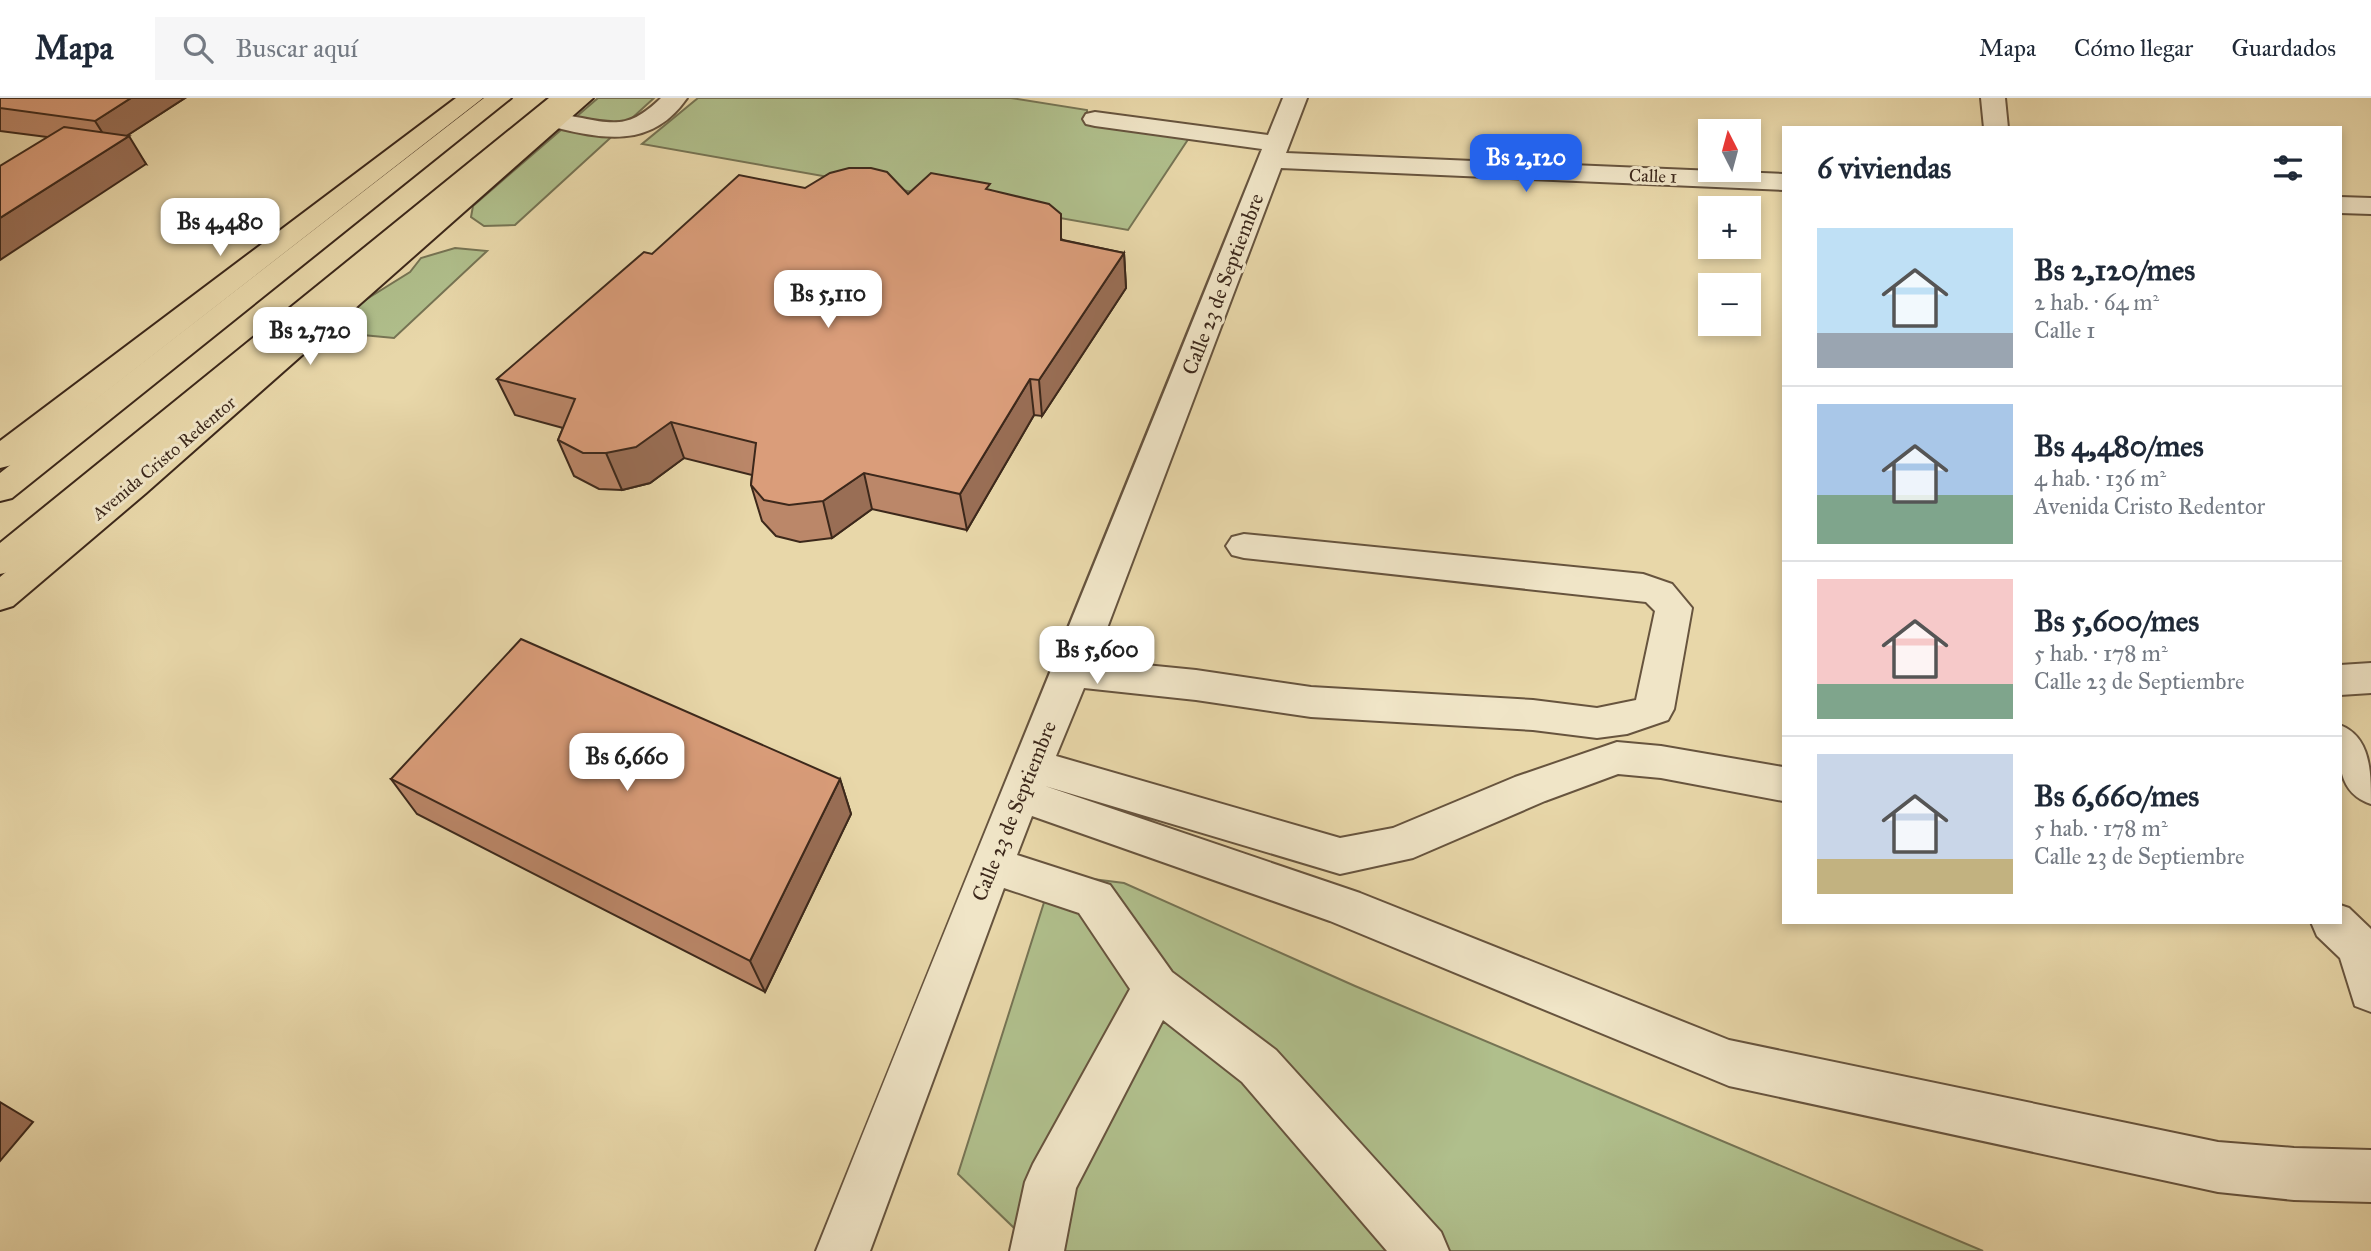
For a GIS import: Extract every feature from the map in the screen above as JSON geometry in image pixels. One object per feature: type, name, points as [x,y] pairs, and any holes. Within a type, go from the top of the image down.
[{"type":"main road","points":[[0,457],[470,109],[499,98]]},
{"type":"main road","name":"Avenida Cristo Redentor","points":[[0,562],[550,115],[581,98]]},
{"type":"main road","points":[[0,490],[470,109]]},
{"type":"main road","name":"Avenida Cristo Redentor","points":[[0,597],[145,476],[550,115]]},
{"type":"street","points":[[550,115],[613,130],[630,128],[645,124],[675,98]]},
{"type":"street","name":"Calle 23 de Septiembre","points":[[842,1251],[991,865],[1071,672],[1296,98]]},
{"type":"street","points":[[1993,98],[1996,126]]},
{"type":"street","name":"Calle 1","points":[[1095,119],[1275,152],[1782,182]]},
{"type":"street","points":[[2342,205],[2371,206]]},
{"type":"street","points":[[1071,672],[1196,685],[1311,702],[1533,715],[1597,723],[1628,719],[1654,709],[1674,608],[1659,593],[1631,586],[1244,546]]},
{"type":"street","points":[[2342,680],[2371,678]]},
{"type":"street","points":[[2342,744],[2371,787]]},
{"type":"street","points":[[1025,779],[1340,856],[1398,845],[1530,789],[1617,758],[1661,762],[1782,784]]},
{"type":"street","points":[[1025,779],[1729,1063],[2218,1167],[2294,1174],[2371,1176]]},
{"type":"street","points":[[991,865],[1094,899],[1156,987],[1259,1066],[1422,1251]]},
{"type":"street","points":[[2335,924],[2360,948],[2371,991]]},
{"type":"street","points":[[1037,1251],[1051,1182],[1156,987]]},
{"type":"green space","points":[[598,98],[654,98],[515,225],[484,226],[471,217],[473,206]]},
{"type":"green space","points":[[698,98],[1011,98],[1087,110],[1087,122],[1189,138],[1128,230],[642,144]]},
{"type":"green space","points":[[455,248],[487,251],[394,338],[352,334],[347,321],[354,307],[410,272],[421,258]]},
{"type":"green space","points":[[1053,874],[1124,883],[1355,986],[1983,1251],[1038,1251],[958,1174]]},
{"type":"building","points":[[0,98],[131,98],[95,121],[0,108]]},
{"type":"building","points":[[64,127],[129,136],[0,218],[0,166]]},
{"type":"building","points":[[849,168],[871,168],[887,172],[908,194],[931,173],[990,184],[986,189],[1049,204],[1061,214],[1061,240],[1124,253],[1039,380],[1030,379],[960,494],[864,473],[823,501],[789,505],[764,500],[751,485],[756,443],[671,422],[636,447],[606,453],[583,453],[558,440],[575,399],[497,379],[644,252],[652,254],[739,175],[805,188],[830,173]]},
{"type":"building","points":[[521,639],[840,779],[750,961],[391,779]]}]
